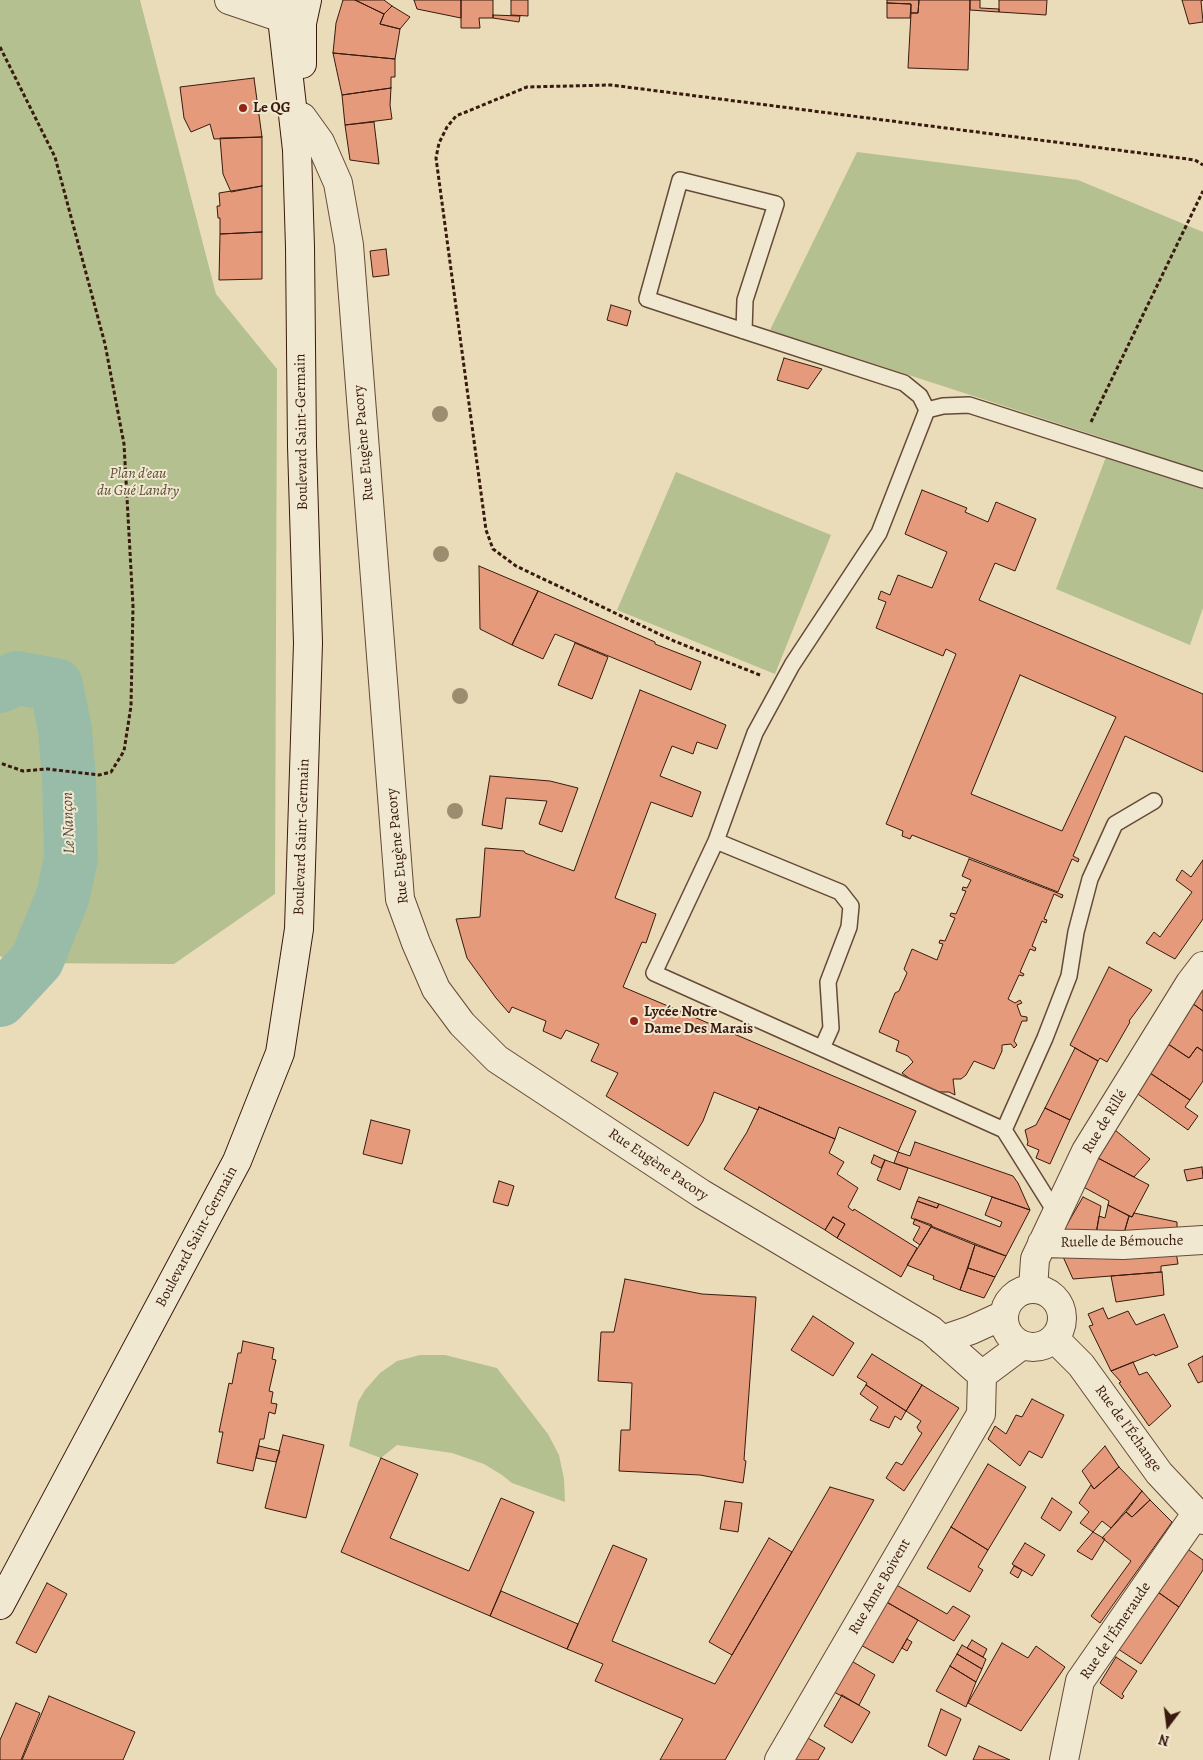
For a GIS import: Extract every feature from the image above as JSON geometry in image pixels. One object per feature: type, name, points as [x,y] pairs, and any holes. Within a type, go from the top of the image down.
[{"type":"street","points":[[229,0],[282,9]]},
{"type":"street","points":[[297,150],[302,117],[302,23],[308,0]]},
{"type":"street","name":"Boulevard Saint-Germain","points":[[0,1605],[237,1162],[280,1053],[299,929],[308,643],[302,446],[297,150],[282,9]]},
{"type":"street","name":"Rue Eugène Pacory","points":[[302,117],[320,142],[338,183],[349,245],[400,899],[436,989],[462,1024],[497,1059],[702,1194],[931,1330],[982,1375]]},
{"type":"street","name":"Rue de Rillé","points":[[1033,1289],[1035,1259],[1086,1151],[1190,983],[1203,966]]},
{"type":"street","name":"Ruelle de Bémouche","points":[[1042,1243],[1123,1245],[1203,1240]]},
{"type":"street","points":[[1033,1289],[1042,1290],[1050,1294],[1060,1308],[1062,1317],[1061,1326],[1054,1338],[1041,1346],[1031,1347],[1022,1345],[1008,1333],[1004,1315],[1010,1300],[1017,1294],[1033,1289]]},
{"type":"street","points":[[942,1340],[971,1330],[1004,1315]]},
{"type":"street","name":"Rue de l'Échange","points":[[1054,1338],[1081,1365],[1159,1473],[1200,1517]]},
{"type":"street","points":[[982,1375],[1022,1345]]},
{"type":"street","name":"Rue Anne Boivent","points":[[779,1760],[982,1414],[982,1375]]},
{"type":"street","name":"Rue de l'Émeraude","points":[[1064,1760],[1080,1681],[1200,1517]]},
{"type":"lane","points":[[744,331],[745,300],[776,204],[680,180],[647,300],[904,383],[920,396],[927,410],[879,533],[792,665],[755,733],[716,841],[654,973],[1004,1130],[1056,1213]]},
{"type":"lane","points":[[927,410],[943,406],[969,405],[1203,480]]},
{"type":"lane","points":[[1004,1130],[1045,1038],[1069,976],[1076,932],[1090,879],[1114,824],[1154,801]]},
{"type":"lane","points":[[716,841],[840,892],[851,906],[849,927],[828,982],[831,1028],[822,1048]]},
{"type":"path","points":[[0,47],[55,157],[105,344],[124,444],[133,606],[131,706],[124,752],[111,772],[99,775],[47,769],[23,771],[0,763]]},
{"type":"path","points":[[1081,441],[1203,191]]},
{"type":"green space","name":"Plan d'eau du Gué Landry","points":[[0,0],[140,0],[216,294],[277,369],[275,894],[174,964],[12,963],[0,956]]},
{"type":"green space","points":[[857,152],[1078,180],[1203,232],[1203,608],[1190,645],[1056,589],[1112,441],[770,330]]},
{"type":"green space","points":[[676,472],[831,535],[775,674],[617,610]]},
{"type":"green space","points":[[420,1355],[445,1355],[497,1368],[548,1434],[559,1455],[564,1479],[565,1502],[512,1483],[484,1464],[452,1453],[397,1445],[381,1458],[349,1446],[358,1402],[365,1390],[380,1373],[397,1361]]},
{"type":"building","points":[[343,0],[355,0],[384,14],[380,24],[400,29],[395,59],[333,53],[336,23]]},
{"type":"building","points":[[355,0],[384,0],[392,6],[384,14]]},
{"type":"building","points":[[414,0],[461,0],[461,18],[417,9]]},
{"type":"building","points":[[461,0],[493,0],[493,18],[479,18],[480,28],[461,28]]},
{"type":"building","points":[[511,0],[528,0],[528,16],[511,15]]},
{"type":"building","points":[[887,0],[919,0],[918,13],[911,13],[911,4],[887,3]]},
{"type":"building","points":[[919,0],[970,0],[968,70],[908,68],[911,13],[918,13]]},
{"type":"building","points":[[970,0],[980,0],[980,8],[999,9],[999,12],[970,10]]},
{"type":"building","points":[[999,0],[1047,0],[1046,15],[999,12]]},
{"type":"building","points":[[1182,0],[1203,0],[1201,1],[1203,22],[1189,24]]},
{"type":"building","points":[[887,3],[911,4],[910,18],[887,18]]},
{"type":"building","points":[[392,6],[410,17],[400,29],[380,24],[384,14]]},
{"type":"building","points":[[493,15],[520,16],[519,22],[493,18]]},
{"type":"building","points":[[333,53],[395,59],[395,77],[391,77],[391,88],[342,95]]},
{"type":"building","points":[[254,78],[262,137],[214,139],[210,124],[191,132],[184,118],[180,87]]},
{"type":"building","points":[[391,88],[390,105],[392,119],[345,125],[342,95]]},
{"type":"building","points":[[374,122],[379,164],[350,160],[345,125]]},
{"type":"building","points":[[262,137],[262,186],[231,192],[223,174],[220,138]]},
{"type":"building","points":[[262,186],[262,232],[220,234],[220,218],[218,218],[217,206],[220,206],[219,193]]},
{"type":"building","points":[[262,232],[262,279],[219,280],[220,234]]},
{"type":"building","points":[[386,249],[389,275],[373,277],[370,251]]},
{"type":"building","points":[[611,305],[631,311],[627,326],[607,320]]},
{"type":"building","points":[[784,358],[822,369],[808,389],[777,380]]},
{"type":"building","points":[[922,490],[967,508],[965,512],[988,522],[996,502],[1036,519],[1015,571],[995,563],[979,600],[1203,694],[1203,772],[1125,736],[1073,856],[1079,859],[1078,862],[1072,859],[1058,892],[912,835],[910,839],[902,836],[903,831],[886,824],[956,654],[946,649],[943,656],[876,628],[886,602],[878,599],[881,591],[890,595],[898,575],[932,588],[947,552],[905,534]],"holes":[[[1020,675],[1116,717],[1062,831],[971,794]]]},
{"type":"building","points":[[479,566],[538,591],[512,645],[480,629]]},
{"type":"building","points":[[538,591],[655,642],[655,644],[701,662],[691,690],[555,634],[543,659],[512,645]]},
{"type":"building","points":[[575,643],[608,657],[592,699],[558,685]]},
{"type":"building","points":[[640,690],[726,725],[717,749],[697,742],[693,754],[672,746],[660,776],[701,792],[692,817],[651,802],[615,898],[656,914],[646,943],[642,942],[623,987],[916,1111],[898,1152],[839,1127],[835,1139],[759,1107],[758,1110],[714,1092],[703,1121],[688,1146],[606,1096],[618,1073],[591,1061],[599,1044],[566,1030],[561,1039],[543,1031],[546,1021],[512,1007],[509,1013],[467,958],[456,919],[480,917],[485,848],[524,851],[574,871]]},
{"type":"building","points":[[490,776],[550,781],[578,788],[562,832],[539,824],[547,801],[506,798],[502,829],[482,825]]},
{"type":"building","points":[[969,859],[1063,895],[1062,898],[1054,894],[1044,919],[1047,920],[1046,923],[1042,921],[1032,946],[1036,948],[1035,951],[1030,949],[1020,972],[1024,974],[1023,976],[1019,975],[1008,999],[1015,1003],[1020,1000],[1022,1003],[1017,1005],[1021,1016],[1027,1017],[1027,1021],[1022,1021],[1014,1041],[1017,1045],[1014,1048],[1011,1044],[1002,1045],[1002,1051],[994,1069],[974,1061],[966,1075],[961,1079],[953,1079],[955,1095],[949,1092],[934,1092],[920,1086],[902,1073],[913,1062],[908,1056],[896,1051],[899,1041],[879,1032],[895,993],[899,991],[907,973],[904,969],[912,949],[937,960],[943,944],[939,943],[940,940],[945,941],[955,918],[950,916],[951,913],[956,914],[966,891],[962,890],[963,887],[967,888],[971,880],[962,876]]},
{"type":"building","points":[[1203,860],[1203,919],[1175,959],[1146,943],[1154,932],[1160,937],[1192,892],[1176,880],[1182,870],[1191,877]]},
{"type":"building","points":[[1109,967],[1152,990],[1129,1021],[1107,1062],[1100,1058],[1098,1061],[1070,1045]]},
{"type":"building","points":[[1203,989],[1203,1011],[1192,1003]]},
{"type":"building","points":[[1192,1003],[1203,1011],[1203,1051],[1197,1047],[1189,1058],[1165,1042]]},
{"type":"building","points":[[1165,1042],[1189,1058],[1197,1047],[1203,1051],[1203,1081],[1190,1100],[1147,1071]]},
{"type":"building","points":[[1075,1048],[1098,1061],[1070,1120],[1045,1108]]},
{"type":"building","points":[[1147,1071],[1190,1100],[1185,1107],[1198,1116],[1188,1130],[1135,1092]]},
{"type":"building","points":[[759,1107],[835,1139],[829,1153],[844,1162],[837,1174],[858,1188],[848,1207],[917,1248],[901,1277],[837,1238],[845,1224],[833,1217],[825,1230],[724,1169],[747,1132]]},
{"type":"building","points":[[1045,1108],[1070,1120],[1050,1164],[1036,1158],[1039,1150],[1027,1145],[1025,1130],[1036,1125]]},
{"type":"building","points":[[371,1120],[410,1130],[402,1164],[363,1154]]},
{"type":"building","points":[[1115,1130],[1150,1159],[1134,1177],[1096,1157]]},
{"type":"building","points":[[915,1142],[1013,1176],[1030,1210],[894,1163],[898,1152],[910,1156]]},
{"type":"building","points":[[874,1155],[885,1160],[881,1168],[871,1163]]},
{"type":"building","points":[[1096,1157],[1149,1185],[1132,1217],[1108,1205],[1109,1201],[1078,1184]]},
{"type":"building","points":[[885,1160],[908,1168],[900,1190],[877,1180]]},
{"type":"building","points":[[1202,1167],[1203,1178],[1187,1181],[1184,1170]]},
{"type":"building","points":[[499,1181],[514,1186],[508,1206],[493,1202]]},
{"type":"building","points":[[919,1197],[939,1204],[937,1208],[917,1201]]},
{"type":"building","points":[[992,1197],[1030,1210],[1006,1256],[911,1218],[917,1201],[937,1208],[939,1204],[1000,1227],[1002,1222],[985,1215]]},
{"type":"building","points":[[1083,1197],[1101,1206],[1095,1240],[1061,1235]]},
{"type":"building","points":[[1108,1205],[1129,1216],[1122,1240],[1095,1240],[1099,1216],[1105,1218]]},
{"type":"building","points":[[1134,1213],[1177,1222],[1177,1237],[1122,1240],[1129,1216],[1132,1217]]},
{"type":"building","points":[[833,1217],[845,1224],[837,1238],[825,1230]]},
{"type":"building","points":[[915,1219],[932,1225],[920,1245],[913,1240],[920,1227],[913,1224]]},
{"type":"building","points":[[931,1227],[975,1245],[960,1290],[933,1279],[934,1276],[907,1265]]},
{"type":"building","points":[[975,1245],[1006,1256],[995,1277],[968,1268]]},
{"type":"building","points":[[1060,1250],[1176,1252],[1178,1264],[1161,1266],[1161,1272],[1073,1279]]},
{"type":"building","points":[[968,1268],[995,1277],[984,1298],[960,1290]]},
{"type":"building","points":[[1162,1272],[1164,1295],[1116,1302],[1111,1276]]},
{"type":"building","points":[[625,1279],[702,1294],[756,1297],[743,1483],[700,1475],[619,1471],[621,1430],[630,1430],[632,1383],[598,1381],[601,1332],[614,1332]]},
{"type":"building","points":[[1103,1308],[1108,1319],[1128,1311],[1136,1325],[1164,1314],[1178,1347],[1155,1356],[1154,1354],[1111,1371],[1089,1326],[1093,1325],[1088,1314]]},
{"type":"building","points":[[813,1316],[854,1343],[833,1376],[791,1350]]},
{"type":"building","points":[[243,1341],[274,1348],[272,1359],[276,1360],[269,1391],[273,1392],[271,1403],[277,1404],[275,1414],[269,1412],[264,1439],[260,1439],[253,1471],[217,1463],[223,1432],[219,1432],[229,1383],[232,1384],[238,1353],[241,1353]]},
{"type":"building","points":[[872,1354],[922,1385],[906,1411],[857,1377]]},
{"type":"building","points":[[1203,1356],[1203,1381],[1198,1383],[1188,1364]]},
{"type":"building","points":[[1133,1362],[1139,1375],[1147,1372],[1171,1406],[1149,1426],[1119,1383],[1121,1382],[1111,1371]]},
{"type":"building","points":[[866,1385],[906,1411],[901,1420],[895,1416],[889,1428],[870,1420],[878,1407],[860,1394]]},
{"type":"building","points":[[922,1385],[959,1408],[904,1491],[886,1478],[896,1462],[902,1465],[922,1433],[917,1427],[921,1421],[906,1411]]},
{"type":"building","points":[[1032,1399],[1064,1415],[1042,1458],[1029,1451],[1020,1466],[988,1439],[995,1426],[1006,1434],[1016,1415],[1022,1417]]},
{"type":"building","points":[[283,1435],[324,1445],[306,1518],[265,1508]]},
{"type":"building","points":[[259,1446],[280,1451],[276,1462],[256,1458]]},
{"type":"building","points":[[1105,1446],[1119,1467],[1094,1489],[1082,1471]]},
{"type":"building","points":[[381,1458],[418,1474],[390,1538],[469,1571],[501,1498],[534,1512],[490,1616],[341,1552]]},
{"type":"building","points":[[988,1464],[1026,1487],[988,1550],[951,1527]]},
{"type":"building","points":[[1119,1467],[1142,1491],[1111,1528],[1102,1521],[1093,1532],[1080,1523],[1089,1512],[1079,1503],[1091,1485],[1094,1489]]},
{"type":"building","points":[[830,1487],[874,1500],[725,1760],[660,1760],[683,1719],[595,1681],[603,1664],[567,1649],[613,1545],[647,1559],[612,1641],[715,1684]]},
{"type":"building","points":[[1142,1491],[1150,1500],[1132,1517],[1126,1512]]},
{"type":"building","points":[[1052,1498],[1072,1512],[1060,1531],[1041,1518]]},
{"type":"building","points":[[1150,1500],[1172,1522],[1100,1623],[1091,1616],[1131,1561],[1102,1538],[1126,1512],[1132,1517]]},
{"type":"building","points":[[725,1501],[742,1503],[738,1532],[720,1529]]},
{"type":"building","points":[[951,1527],[988,1550],[978,1567],[983,1570],[970,1592],[927,1568]]},
{"type":"building","points":[[1093,1532],[1105,1539],[1092,1560],[1077,1551]]},
{"type":"building","points":[[769,1538],[792,1552],[732,1655],[709,1642]]},
{"type":"building","points":[[1025,1543],[1045,1555],[1032,1576],[1012,1564]]},
{"type":"building","points":[[1185,1547],[1203,1560],[1203,1570],[1179,1607],[1155,1590]]},
{"type":"building","points":[[1014,1566],[1022,1570],[1018,1578],[1010,1573]]},
{"type":"building","points":[[47,1583],[67,1594],[36,1653],[16,1643]]},
{"type":"building","points":[[893,1583],[947,1614],[953,1606],[970,1616],[954,1641],[883,1600]]},
{"type":"building","points":[[1155,1590],[1179,1607],[1141,1664],[1115,1647]]},
{"type":"building","points":[[501,1591],[578,1624],[567,1649],[490,1616]]},
{"type":"building","points":[[883,1600],[918,1620],[893,1663],[859,1644]]},
{"type":"building","points":[[907,1639],[912,1642],[907,1651],[902,1648]]},
{"type":"building","points":[[972,1640],[987,1649],[983,1657],[967,1648]]},
{"type":"building","points":[[1002,1643],[1028,1658],[1036,1646],[1065,1667],[1021,1731],[968,1703]]},
{"type":"building","points":[[962,1645],[986,1659],[982,1669],[957,1654]]},
{"type":"building","points":[[957,1654],[982,1669],[976,1682],[950,1666]]},
{"type":"building","points":[[1116,1657],[1137,1671],[1122,1694],[1124,1696],[1122,1699],[1100,1683]]},
{"type":"building","points":[[850,1660],[875,1675],[859,1705],[832,1691]]},
{"type":"building","points":[[950,1666],[976,1682],[966,1707],[936,1691]]},
{"type":"building","points":[[842,1695],[870,1712],[852,1743],[824,1726]]},
{"type":"building","points":[[49,1696],[135,1732],[123,1760],[22,1760]]},
{"type":"building","points":[[16,1703],[40,1713],[21,1760],[0,1760],[0,1740]]},
{"type":"building","points":[[941,1709],[961,1719],[946,1756],[928,1746]]},
{"type":"building","points":[[806,1737],[825,1748],[818,1760],[793,1760]]},
{"type":"building","points":[[979,1746],[1010,1760],[973,1760]]},
{"type":"waterway","name":"Le Nançon","points":[[0,686],[17,678],[56,685],[65,730],[69,778],[71,858],[63,896],[37,960],[0,1000]]},
{"type":"place","name":"Le QG","points":[[243,108]]},
{"type":"place","name":"Lycée Notre Dame Des Marais","points":[[634,1021]]}]
